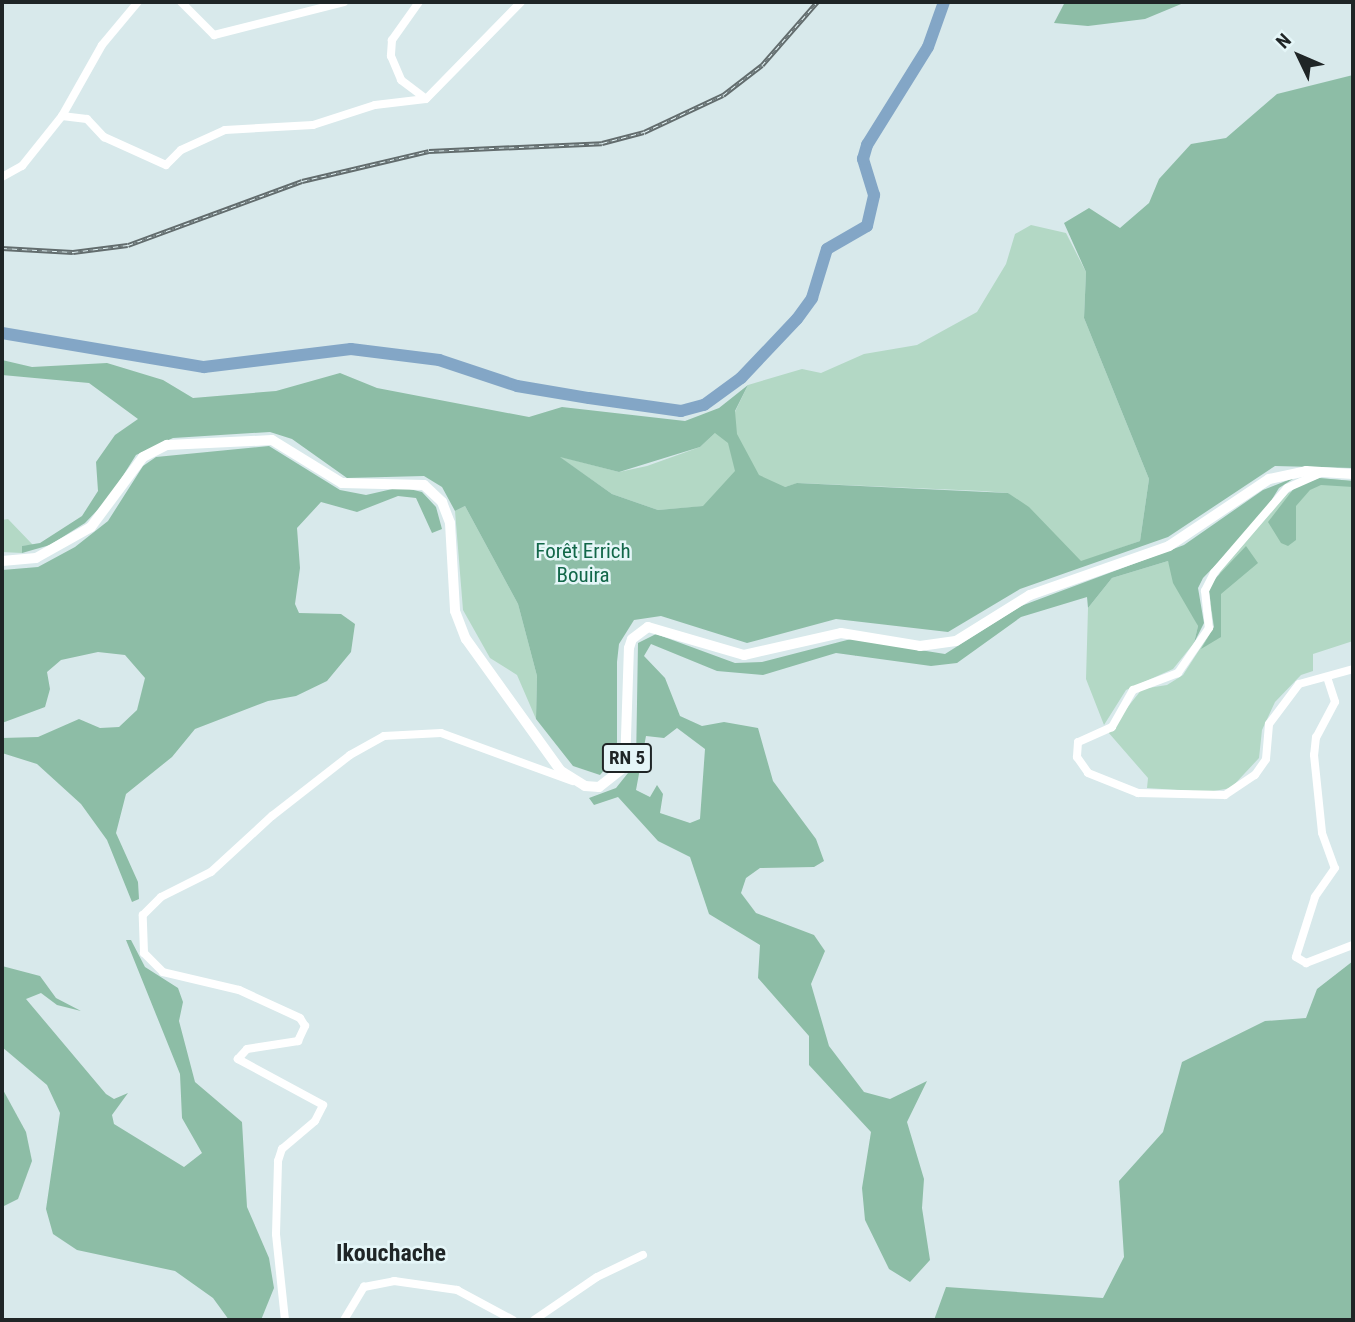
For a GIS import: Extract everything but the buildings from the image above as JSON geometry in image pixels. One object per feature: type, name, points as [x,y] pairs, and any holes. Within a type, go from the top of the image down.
[{"type":"main road","name":"RN 5","points":[[2,561],[36,558],[91,527],[143,457],[167,445],[272,440],[342,483],[424,485],[442,502],[450,523],[459,625],[550,758],[572,781],[592,788],[607,785],[625,767],[629,648],[648,627],[744,655],[841,633],[920,646],[956,642],[1030,595],[1169,546],[1269,479],[1323,472],[1353,474]]},
{"type":"street","points":[[2,177],[22,166],[62,116],[102,45],[138,2]]},
{"type":"street","points":[[181,2],[214,35],[344,2]]},
{"type":"street","points":[[419,2],[392,40],[391,56],[401,80],[426,99]]},
{"type":"street","points":[[62,116],[87,119],[104,138],[166,165],[181,150],[225,130],[313,125],[375,105],[426,99],[521,2]]},
{"type":"street","points":[[1323,472],[1287,488],[1214,573],[1205,591],[1209,628],[1178,673],[1133,690],[1112,727],[1078,742],[1077,757],[1088,773],[1138,793],[1225,795],[1255,775],[1266,759],[1269,724],[1287,696],[1306,679],[1326,677],[1353,669]]},
{"type":"street","points":[[1326,677],[1335,702],[1316,737],[1314,755],[1322,833],[1335,868],[1315,897],[1296,957],[1306,963],[1353,945]]},
{"type":"street","points":[[285,1320],[276,1234],[277,1169],[282,1149],[315,1121],[323,1105],[238,1059],[247,1049],[298,1041],[305,1033],[304,1022],[239,990],[163,972],[144,953],[143,915],[161,897],[211,872],[272,816],[350,755],[384,736],[441,733],[572,781]]},
{"type":"street","points":[[534,1320],[597,1277],[643,1255]]},
{"type":"street","points":[[344,1320],[364,1287],[394,1281],[457,1290],[513,1320]]},
{"type":"green space","points":[[1065,2],[1186,2],[1145,19],[1088,26],[1054,23]]},
{"type":"green space","name":"Forêt Errich Bouira","points":[[1353,75],[1353,468],[1275,466],[1168,537],[1020,589],[948,632],[836,619],[747,643],[661,616],[634,620],[619,644],[617,755],[600,775],[573,766],[536,719],[537,676],[518,604],[465,506],[455,511],[442,487],[424,476],[347,478],[292,439],[270,432],[173,438],[136,455],[109,498],[85,523],[50,545],[22,553],[22,546],[40,543],[82,516],[98,491],[96,462],[115,435],[138,419],[89,383],[2,375],[2,360],[32,367],[107,363],[163,380],[193,398],[276,391],[340,373],[377,388],[529,417],[562,407],[685,421],[719,408],[748,385],[735,411],[737,434],[759,475],[785,487],[797,483],[1008,493],[1029,507],[1081,561],[1140,541],[1149,479],[1084,318],[1086,272],[1064,223],[1089,208],[1120,228],[1149,203],[1159,179],[1191,144],[1226,138],[1277,94]],"holes":[[[715,433],[728,443],[735,471],[703,506],[658,510],[612,494],[560,457],[619,472],[700,447]]]},
{"type":"green space","points":[[1031,225],[1066,233],[1086,272],[1084,318],[1149,479],[1140,541],[1081,562],[1008,493],[982,491],[798,483],[730,504],[658,510],[612,494],[558,456],[619,472],[647,466],[700,447],[733,416],[748,385],[802,369],[821,373],[864,354],[917,345],[977,312],[1006,264],[1015,234]]},
{"type":"green space","points":[[269,446],[340,490],[366,495],[401,487],[422,492],[436,507],[442,529],[432,533],[416,498],[398,496],[357,512],[321,502],[297,528],[300,568],[295,604],[299,613],[341,614],[355,624],[351,652],[327,681],[296,696],[268,701],[195,729],[172,757],[126,794],[116,833],[138,882],[139,899],[132,902],[107,840],[81,804],[37,764],[2,753],[2,738],[38,737],[79,719],[100,728],[119,727],[137,710],[145,678],[125,655],[98,652],[61,660],[47,672],[50,689],[45,707],[2,723],[2,570],[38,567],[75,547],[108,521],[143,466],[156,457]]},
{"type":"green space","points":[[1296,477],[1279,488],[1259,520],[1203,578],[1198,588],[1204,623],[1194,643],[1198,626],[1173,583],[1168,561],[1112,578],[1088,608],[1087,597],[1021,617],[957,663],[931,666],[836,653],[763,675],[717,671],[651,644],[644,656],[665,678],[680,716],[702,726],[724,722],[758,728],[773,781],[816,839],[824,861],[814,867],[760,868],[746,878],[741,893],[756,913],[814,935],[825,951],[811,984],[829,1046],[864,1092],[890,1099],[927,1081],[907,1122],[924,1179],[922,1208],[930,1260],[910,1282],[889,1269],[865,1220],[862,1188],[871,1132],[809,1065],[809,1036],[758,978],[760,945],[709,914],[690,857],[658,841],[618,797],[594,805],[589,798],[616,788],[636,763],[638,643],[656,634],[735,663],[762,662],[851,639],[945,654],[1021,606],[1184,545],[1263,490]],"holes":[[[677,728],[705,749],[700,819],[690,823],[660,813],[663,794],[657,785],[650,797],[636,790],[646,736],[664,738]]]},
{"type":"green space","points":[[1319,478],[1353,481],[1353,641],[1313,654],[1313,671],[1301,675],[1275,702],[1262,730],[1259,758],[1231,788],[1208,792],[1147,788],[1148,778],[1108,732],[1142,689],[1167,685],[1183,675],[1214,627],[1210,604],[1220,572],[1288,493]]},
{"type":"green space","points":[[1319,478],[1353,481],[1353,487],[1321,485],[1310,490],[1296,506],[1296,540],[1288,546],[1281,543],[1268,522],[1295,487]]},
{"type":"green space","points":[[465,506],[518,604],[537,676],[536,719],[517,675],[490,658],[463,610],[455,511]]},
{"type":"green space","points":[[8,519],[33,545],[22,546],[22,553],[2,552],[2,520]]},
{"type":"green space","points":[[1246,546],[1258,563],[1221,594],[1221,637],[1201,649],[1214,627],[1209,591],[1213,581]]},
{"type":"green space","points":[[1168,561],[1198,626],[1194,643],[1173,669],[1126,690],[1104,725],[1086,679],[1088,608],[1112,578]]},
{"type":"green space","points":[[126,940],[131,940],[145,967],[178,988],[183,1002],[179,1021],[195,1082],[242,1122],[247,1207],[269,1258],[274,1288],[261,1320],[229,1320],[213,1298],[175,1271],[77,1250],[53,1234],[46,1209],[60,1113],[47,1085],[2,1047],[2,966],[40,976],[56,998],[81,1011],[57,1005],[41,993],[26,999],[106,1094],[114,1099],[128,1093],[112,1115],[114,1124],[184,1167],[202,1153],[182,1118],[180,1074]]},
{"type":"green space","points":[[1353,961],[1353,1320],[934,1320],[946,1287],[1103,1298],[1124,1257],[1119,1181],[1163,1132],[1182,1062],[1265,1021],[1306,1018],[1317,989]]},
{"type":"green space","points":[[2,1088],[26,1132],[32,1161],[18,1199],[2,1207]]},
{"type":"waterway","points":[[2,333],[204,367],[351,349],[439,360],[517,386],[589,398],[681,411],[704,405],[741,378],[797,319],[812,298],[827,249],[867,226],[874,195],[863,159],[867,145],[928,47],[944,2]]},
{"type":"railway","points":[[2,248],[73,252],[128,245],[302,181],[429,151],[602,143],[644,132],[723,95],[762,65],[817,2]]},
{"type":"district","name":"Ikouchache","points":[[391,1254]]}]
